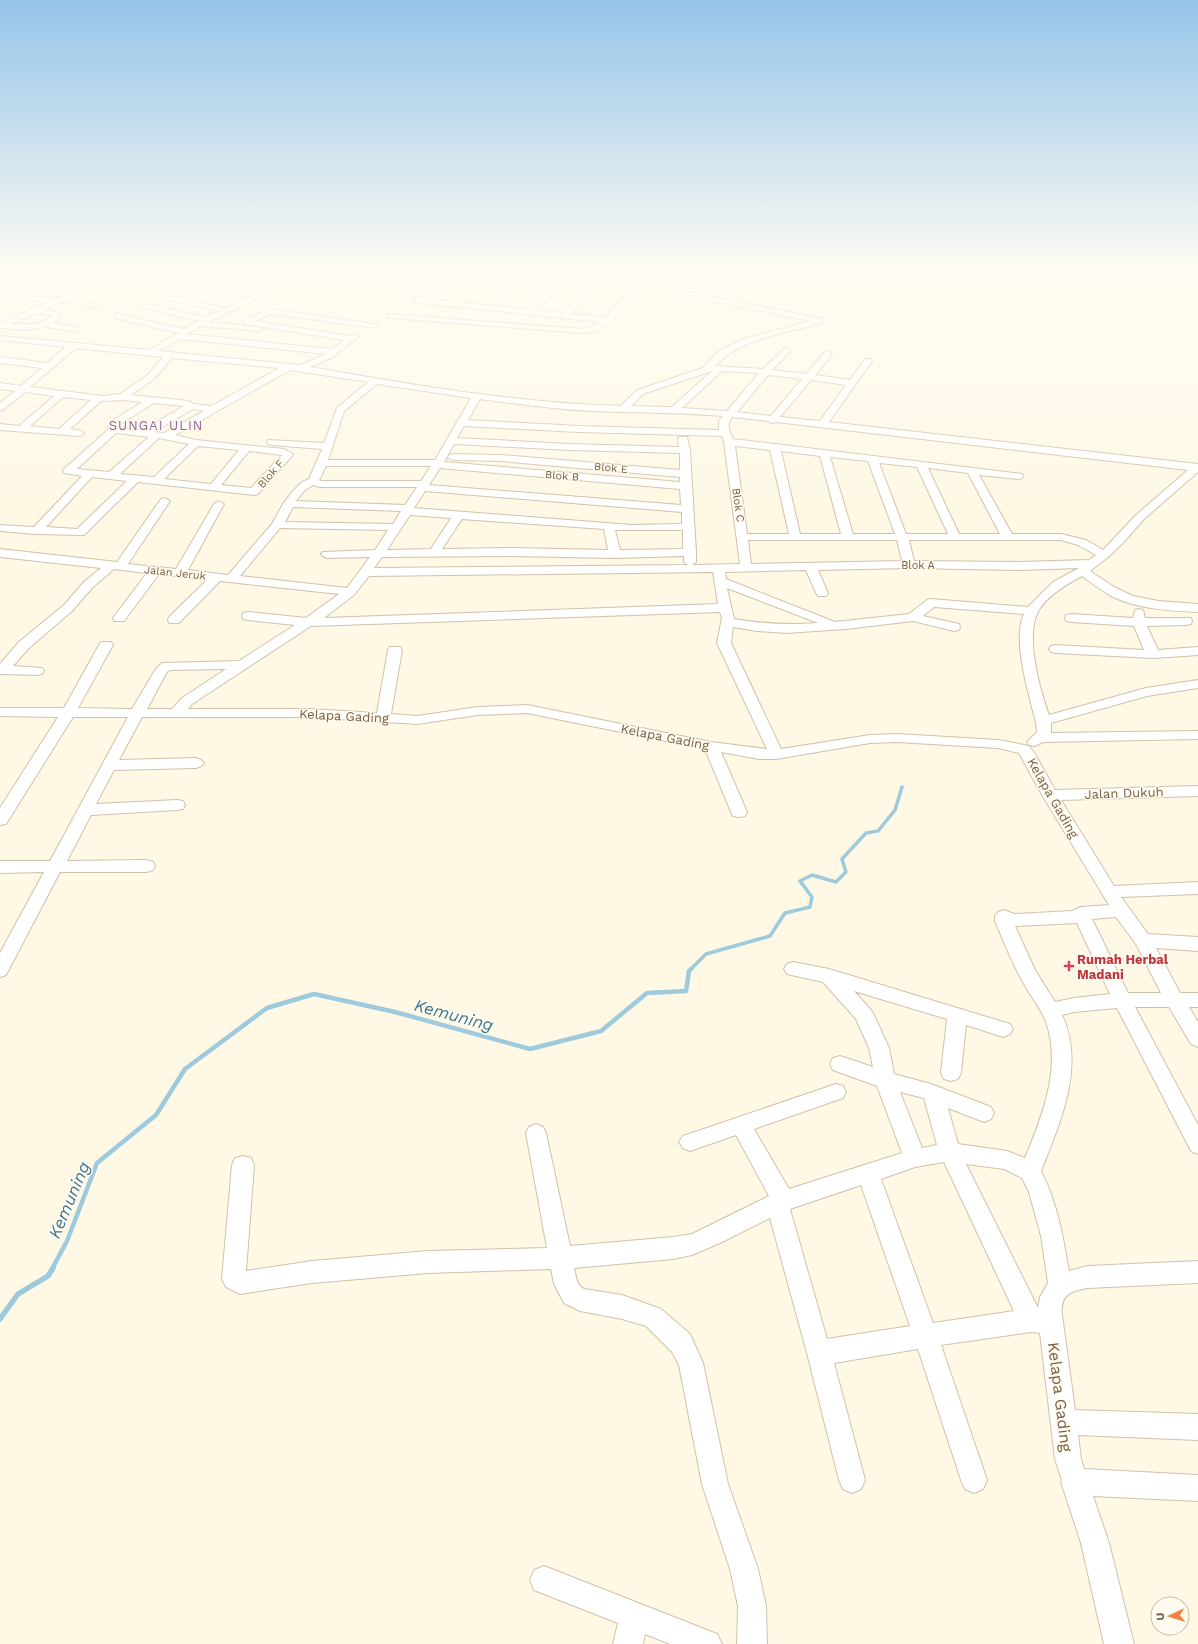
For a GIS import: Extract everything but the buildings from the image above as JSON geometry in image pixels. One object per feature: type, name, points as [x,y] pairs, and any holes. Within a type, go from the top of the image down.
[{"type":"street","points":[[0,408],[66,352]]},
{"type":"street","points":[[149,352],[290,366],[375,382],[477,396],[592,408],[674,410],[822,424],[1197,468]]},
{"type":"street","points":[[301,368],[334,352]]},
{"type":"street","points":[[709,368],[721,354],[726,352]]},
{"type":"street","points":[[727,438],[723,427],[724,421],[728,415],[765,372],[786,352]]},
{"type":"street","points":[[122,397],[151,377],[170,354]]},
{"type":"street","points":[[772,420],[828,354]]},
{"type":"street","points":[[0,360],[49,366]]},
{"type":"street","points":[[822,424],[868,361]]},
{"type":"street","points":[[111,476],[161,436],[214,409],[290,366]]},
{"type":"street","points":[[623,409],[645,389],[691,376],[709,368],[765,372],[852,383]]},
{"type":"street","points":[[674,410],[720,368]]},
{"type":"street","points":[[231,578],[277,525],[288,504],[302,487],[313,481],[322,463],[340,410],[375,382]]},
{"type":"street","points":[[0,386],[22,390],[98,398],[110,399],[122,397],[152,400],[189,404],[192,406],[214,409]]},
{"type":"street","points":[[21,429],[61,394]]},
{"type":"street","points":[[179,713],[178,711],[180,707],[187,701],[308,622],[350,592],[366,572],[423,486],[477,396]]},
{"type":"street","points":[[62,431],[98,398]]},
{"type":"street","points":[[152,400],[115,423],[113,426],[114,430],[68,472],[90,473],[213,488],[247,448],[198,438]]},
{"type":"street","points":[[144,433],[192,406]]},
{"type":"street","points":[[570,447],[592,408]]},
{"type":"street","points":[[460,423],[681,432],[727,438],[775,448],[1018,476]]},
{"type":"street","points":[[0,428],[79,432]]},
{"type":"street","points":[[114,430],[161,436],[327,446]]},
{"type":"street","points":[[681,432],[685,450],[685,474],[687,486],[691,568]]},
{"type":"street","points":[[156,481],[198,438]]},
{"type":"street","name":"Blok C","points":[[727,438],[746,568]]},
{"type":"street","points":[[450,441],[570,447],[685,450]]},
{"type":"street","name":"Blok F","points":[[213,488],[248,492],[257,490],[288,454],[284,452],[247,448]]},
{"type":"street","points":[[775,448],[795,537]]},
{"type":"street","points":[[824,454],[848,537]]},
{"type":"street","name":"Blok E","points":[[438,462],[514,459],[685,474]]},
{"type":"street","points":[[872,459],[902,537],[909,564]]},
{"type":"street","points":[[322,463],[438,462]]},
{"type":"street","name":"Blok B","points":[[438,462],[537,474],[645,494],[687,486]]},
{"type":"street","points":[[920,465],[955,537]]},
{"type":"street","points":[[1197,468],[1140,517],[1118,542],[1104,555],[1086,568],[1057,585],[1041,600],[1032,611],[1026,629],[1029,667],[1037,701],[1044,721],[1044,732],[1037,740],[1198,734]]},
{"type":"street","points":[[972,471],[1008,537]]},
{"type":"street","points":[[36,531],[90,473]]},
{"type":"street","points":[[523,497],[537,474]]},
{"type":"street","points":[[0,528],[75,534],[83,532],[135,479]]},
{"type":"street","points":[[313,481],[320,484],[423,486],[523,497],[645,494],[688,509]]},
{"type":"street","points":[[631,528],[645,494]]},
{"type":"street","points":[[1,670],[29,641],[68,608],[88,585],[115,566],[165,501]]},
{"type":"street","points":[[180,573],[219,504]]},
{"type":"street","points":[[288,504],[407,509],[455,520],[558,523],[631,528],[688,527]]},
{"type":"street","points":[[434,553],[455,520]]},
{"type":"street","points":[[277,525],[396,527]]},
{"type":"street","points":[[609,527],[615,554]]},
{"type":"street","points":[[742,537],[1061,537],[1082,542],[1104,555]]},
{"type":"street","points":[[327,554],[519,552],[615,554],[690,552]]},
{"type":"street","name":"Jalan Jeruk","points":[[0,553],[350,592]]},
{"type":"street","name":"Blok A","points":[[366,572],[691,568],[719,575],[746,568],[909,564],[1086,568]]},
{"type":"street","points":[[811,567],[822,594]]},
{"type":"street","points":[[1086,568],[1118,594],[1138,602],[1160,606],[1198,608]]},
{"type":"street","points":[[119,618],[155,571]]},
{"type":"street","points":[[719,575],[728,622],[724,643],[774,748]]},
{"type":"street","points":[[719,575],[836,626]]},
{"type":"street","points":[[174,620],[217,577]]},
{"type":"street","points":[[1138,602],[1139,622],[1153,654]]},
{"type":"street","points":[[913,617],[931,603],[1032,611]]},
{"type":"street","points":[[248,616],[308,622],[725,608]]},
{"type":"street","points":[[728,622],[757,628],[772,628],[836,626],[913,617],[954,627]]},
{"type":"street","points":[[1071,618],[1139,622],[1186,621]]},
{"type":"street","points":[[0,820],[68,712],[106,645]]},
{"type":"street","points":[[1056,649],[1153,654],[1198,651]]},
{"type":"street","points":[[383,718],[395,650]]},
{"type":"street","points":[[0,970],[162,670],[167,666],[243,665]]},
{"type":"street","points":[[1,670],[37,671]]},
{"type":"street","points":[[1044,721],[1146,692],[1198,684]]},
{"type":"street","name":"Kelapa Gading","points":[[0,712],[137,714],[309,713],[417,720],[478,711],[527,709],[711,746],[759,754],[776,754],[870,739],[897,738],[1009,745],[1024,749],[1121,912],[1143,940],[1175,1001],[1198,1039]]},
{"type":"street","points":[[711,746],[739,812]]},
{"type":"street","points":[[110,765],[196,763]]},
{"type":"street","name":"Jalan Dukuh","points":[[1050,795],[1198,791]]},
{"type":"street","points":[[86,810],[177,805]]},
{"type":"street","points":[[0,868],[147,866]]},
{"type":"street","points":[[1110,892],[1198,888]]},
{"type":"street","points":[[1030,1171],[1058,1097],[1062,1060],[1057,1027],[1050,1011],[1029,977],[1004,922],[1004,916],[1011,920],[1076,917],[1081,913],[1121,912]]},
{"type":"street","points":[[1081,913],[1122,1000],[1198,1145]]},
{"type":"street","points":[[1143,940],[1198,944]]},
{"type":"street","points":[[793,969],[829,976],[1003,1029]]},
{"type":"street","points":[[829,976],[864,1015],[879,1048],[884,1080],[915,1158]]},
{"type":"street","points":[[1050,1011],[1074,1005],[1122,1000],[1198,1000]]},
{"type":"street","points":[[951,1073],[957,1015]]},
{"type":"street","points":[[840,1064],[884,1080],[931,1092],[984,1113]]},
{"type":"street","points":[[690,1142],[836,1092]]},
{"type":"street","points":[[819,1353],[925,1335],[1041,1321],[950,1152],[938,1108],[931,1092]]},
{"type":"street","points":[[741,1125],[781,1202],[852,1480]]},
{"type":"street","points":[[536,1134],[566,1284],[572,1295],[580,1300],[622,1307],[653,1318],[681,1343],[691,1364],[715,1484],[744,1569],[752,1606],[752,1644]]},
{"type":"street","points":[[243,1165],[234,1275],[236,1282],[240,1283],[312,1272],[428,1262],[561,1258],[673,1248],[692,1244],[712,1236],[781,1202],[915,1158],[950,1152],[1007,1160],[1030,1171],[1040,1191],[1052,1236],[1060,1287],[1071,1280],[1088,1277],[1198,1272]]},
{"type":"street","points":[[868,1174],[974,1480]]},
{"type":"street","name":"Kelapa Gading","points":[[1060,1287],[1050,1301],[1041,1321],[1063,1422],[1068,1459],[1074,1482],[1095,1543],[1119,1644]]},
{"type":"street","points":[[1063,1422],[1198,1427]]},
{"type":"street","points":[[1074,1482],[1198,1488]]},
{"type":"street","points":[[544,1580],[707,1644]]},
{"type":"street","points":[[628,1644],[634,1615]]},
{"type":"waterway","name":"Kemuning","points":[[52,1269],[67,1241],[97,1163],[156,1115],[185,1069],[267,1008],[314,994],[395,1012],[530,1049],[601,1031],[647,993],[686,991],[689,971],[706,954],[770,936],[785,913],[810,907],[812,897],[800,881],[812,875],[836,882],[846,872],[842,859],[866,833],[878,831],[895,810],[902,787]]},
{"type":"waterway","name":"Kemuning","points":[[0,1319],[18,1294],[48,1276],[53,1268]]},
{"type":"place","name":"Rumah Herbal Madani","points":[[1069,966]]},
{"type":"district","name":"SUNGAI ULIN","points":[[156,425]]}]
